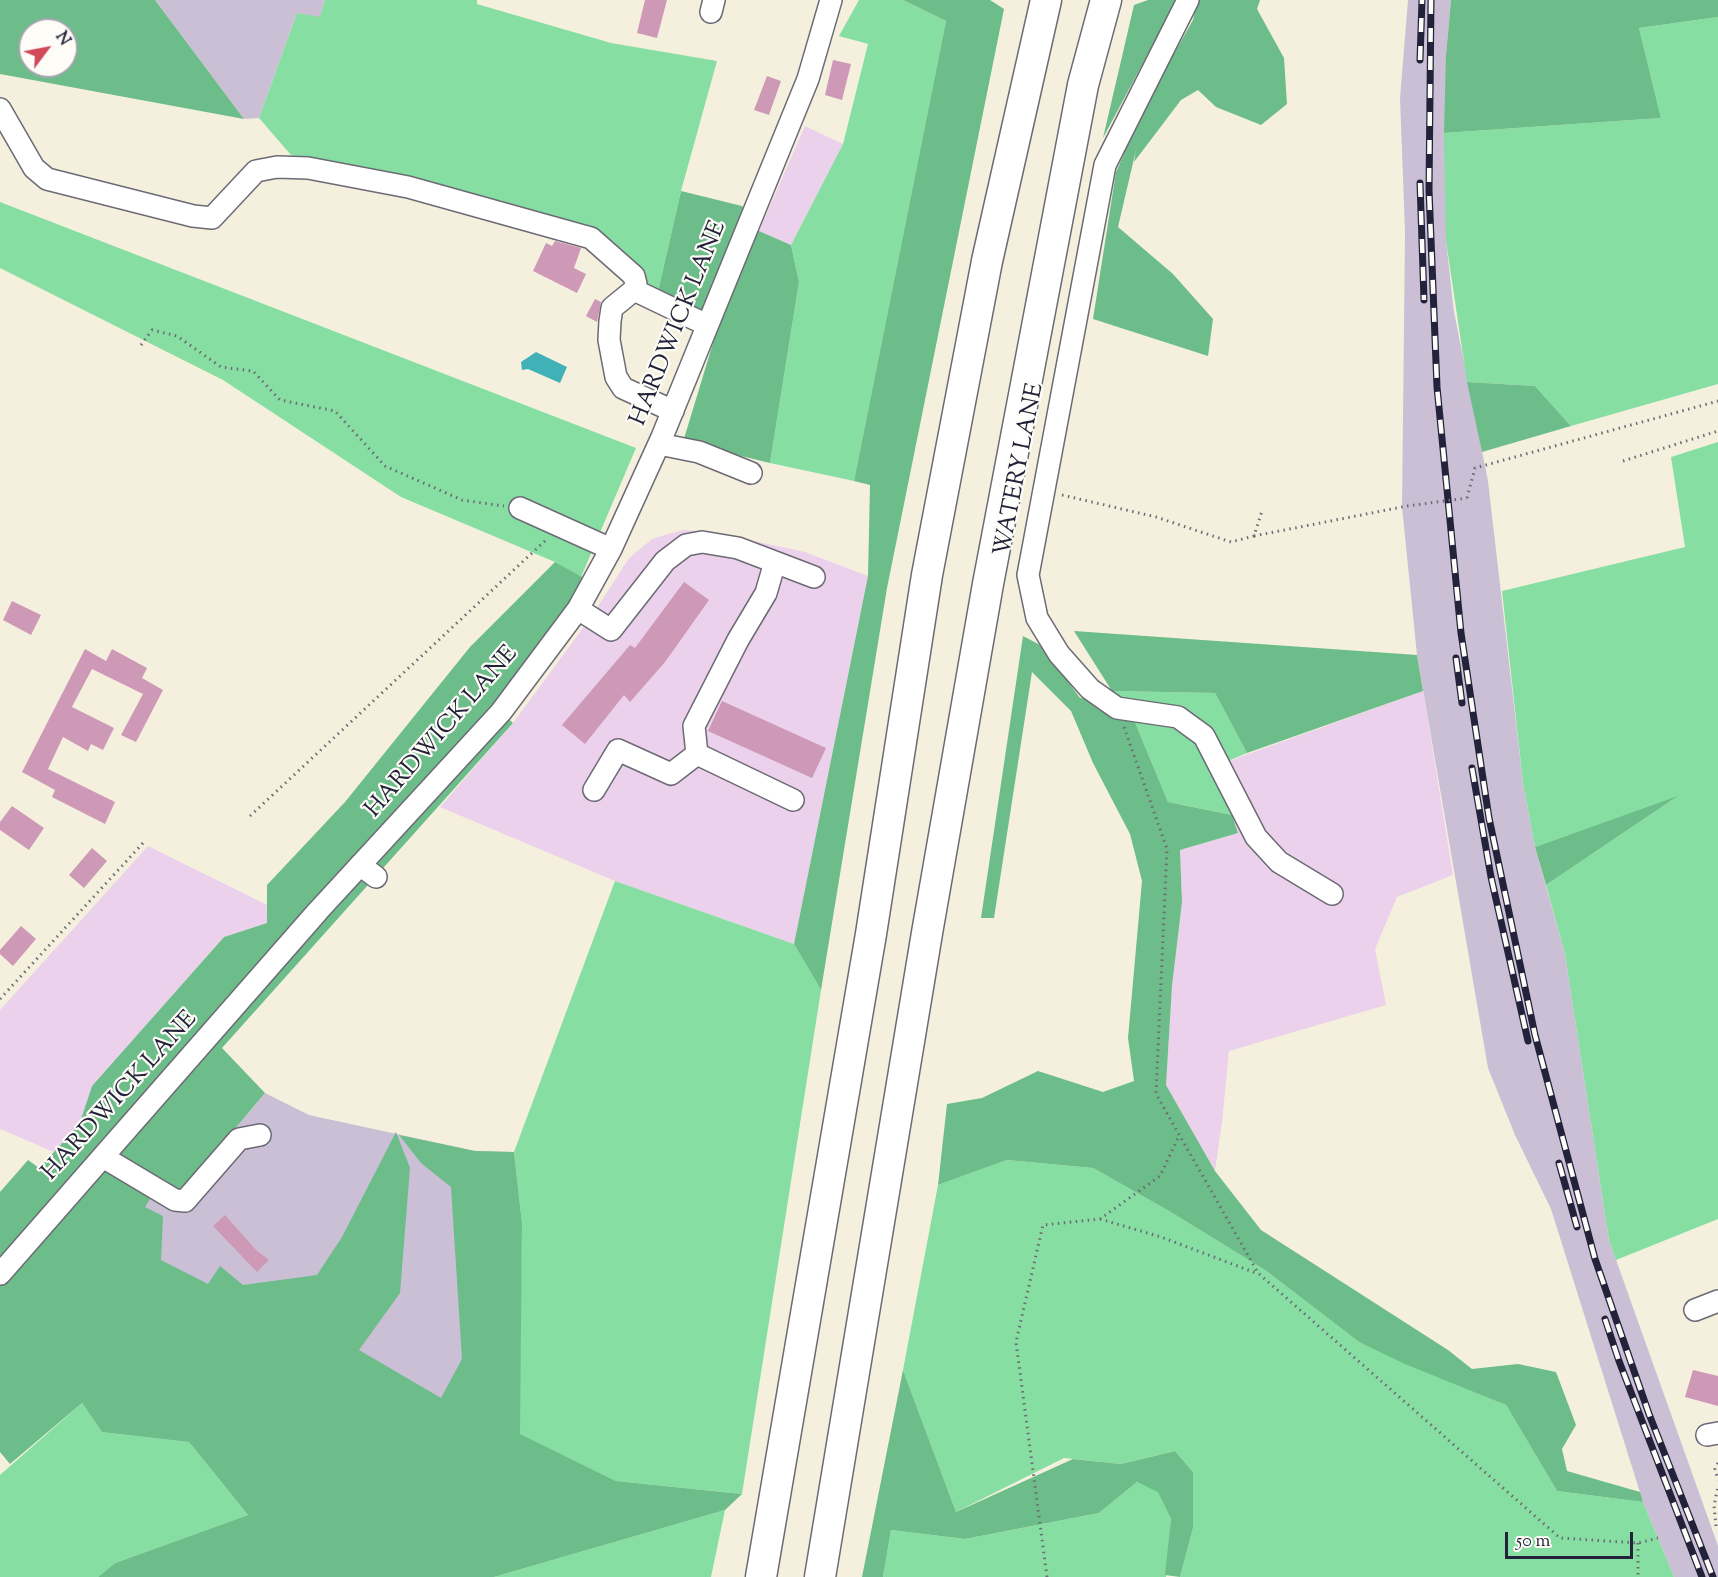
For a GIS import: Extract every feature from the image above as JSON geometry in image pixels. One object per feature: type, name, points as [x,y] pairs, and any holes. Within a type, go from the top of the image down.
[{"type":"highway","points":[[761,1577],[871,934],[927,575],[987,261],[1046,0]]},
{"type":"highway","points":[[820,1577],[927,933],[986,596],[1074,130],[1106,0]]},
{"type":"street","name":"HARDWICK LANE","points":[[0,1274],[103,1157],[368,872],[501,712],[578,609],[611,549],[673,411],[808,79],[831,0]]},
{"type":"street","name":"WATERY LANE","points":[[1188,0],[1105,165],[1028,575],[1037,618],[1059,654],[1090,689],[1117,708],[1178,717],[1204,736],[1256,837],[1279,862],[1332,894]]},
{"type":"street","points":[[0,110],[34,168],[46,179],[193,216],[212,218],[256,171],[277,167],[308,168],[408,188],[579,233],[591,238],[634,276],[634,290]]},
{"type":"street","points":[[634,290],[708,325]]},
{"type":"street","points":[[634,290],[612,308],[609,340],[616,377],[623,388],[673,411]]},
{"type":"street","points":[[659,444],[699,452],[751,473]]},
{"type":"street","points":[[520,508],[611,549]]},
{"type":"street","points":[[578,609],[611,630],[665,561],[686,545],[702,542],[738,548],[814,577]]},
{"type":"street","points":[[697,754],[694,726],[738,640],[766,593],[775,562]]},
{"type":"street","points":[[594,790],[618,750],[671,774],[697,754]]},
{"type":"street","points":[[697,754],[793,800]]},
{"type":"street","points":[[103,1157],[175,1200],[185,1201],[239,1139],[260,1136]]},
{"type":"street","points":[[1695,1310],[1718,1301]]},
{"type":"path","points":[[141,345],[152,330],[177,336],[221,367],[254,371],[280,400],[334,411],[385,466],[462,500],[520,508]]},
{"type":"path","points":[[1043,492],[1156,517],[1232,542],[1407,506],[1467,498],[1476,468],[1718,401]]},
{"type":"path","points":[[1623,461],[1718,431]]},
{"type":"path","points":[[1254,537],[1262,511]]},
{"type":"path","points":[[250,816],[560,526]]},
{"type":"path","points":[[1117,708],[1167,849],[1156,1094],[1258,1273],[1560,1538],[1638,1543],[1658,1538]]},
{"type":"path","points":[[0,999],[143,843]]},
{"type":"path","points":[[1100,1219],[1160,1176],[1179,1136]]},
{"type":"path","points":[[1047,1577],[1016,1342],[1043,1226],[1100,1219],[1161,1237],[1258,1273]]},
{"type":"path","points":[[1718,1463],[1715,1469],[1718,1480]]},
{"type":"path","points":[[1710,1527],[1717,1525],[1714,1506],[1718,1486]]},
{"type":"path","points":[[1638,1543],[1638,1577]]},
{"type":"shaded area","points":[[155,0],[325,0],[320,18],[297,13],[259,118],[244,119]]},
{"type":"shaded area","points":[[1408,0],[1451,0],[1446,55],[1446,241],[1454,312],[1488,481],[1523,783],[1535,847],[1565,954],[1609,1240],[1718,1546],[1718,1577],[1674,1577],[1643,1502],[1551,1209],[1515,1135],[1488,1068],[1417,655],[1402,507],[1405,232],[1400,98]]},
{"type":"shaded area","points":[[805,126],[843,144],[791,245],[759,231]]},
{"type":"shaded area","points":[[682,530],[712,532],[805,552],[868,576],[794,944],[615,881],[440,807],[513,723],[591,617],[629,558],[652,539]]},
{"type":"shaded area","points":[[1423,691],[1453,875],[1397,897],[1375,949],[1386,1005],[1229,1051],[1215,1171],[1166,1085],[1172,986],[1182,902],[1180,850],[1238,833],[1232,815],[1223,763]]},
{"type":"shaded area","points":[[148,846],[267,905],[267,923],[224,937],[92,1086],[79,1125],[54,1152],[0,1129],[0,1010]]},
{"type":"shaded area","points":[[265,1093],[309,1115],[475,1151],[514,1152],[519,1434],[227,1486],[189,1442],[102,1432],[56,1283],[156,1188],[175,1200]]},
{"type":"green space","points":[[0,0],[155,0],[244,119],[22,78],[78,78],[78,18],[18,18],[18,77],[0,74]]},
{"type":"green space","points":[[325,0],[477,0],[477,4],[611,43],[717,61],[681,191],[657,296],[638,270],[592,227],[291,155],[259,118],[297,13],[320,17]]},
{"type":"green space","points":[[859,0],[903,0],[946,21],[854,481],[770,463],[799,282],[791,245],[843,144],[868,44],[839,36]]},
{"type":"green space","points":[[903,0],[990,0],[1004,9],[887,588],[821,990],[794,944],[868,576],[870,485],[854,481],[946,21]]},
{"type":"green space","points":[[1148,0],[1174,0],[1175,3],[1103,138],[1134,5]]},
{"type":"green space","points":[[1197,0],[1260,0],[1257,9],[1284,58],[1287,104],[1261,125],[1216,107],[1198,90],[1181,100],[1134,162],[1136,150],[1118,227],[1173,274],[1213,319],[1208,356],[1093,319],[1116,172],[1147,101],[1193,20]]},
{"type":"green space","points":[[1451,0],[1718,0],[1718,17],[1639,28],[1661,118],[1444,133],[1446,55]]},
{"type":"green space","points":[[1718,17],[1718,384],[1571,426],[1535,386],[1467,382],[1446,241],[1444,133],[1661,118],[1639,28]]},
{"type":"green space","points":[[681,191],[742,206],[759,231],[791,245],[799,282],[770,463],[683,442],[720,320],[657,296]]},
{"type":"green space","points":[[0,202],[636,448],[581,577],[555,562],[401,497],[223,380],[0,268]]},
{"type":"green space","points":[[1467,382],[1535,386],[1571,426],[1482,452]]},
{"type":"green space","points":[[1718,442],[1718,1219],[1616,1260],[1609,1240],[1565,954],[1546,885],[1675,798],[1535,847],[1523,783],[1502,591],[1685,547],[1671,457]]},
{"type":"green space","points":[[555,562],[593,583],[502,713],[513,723],[222,1048],[265,1093],[175,1200],[156,1189],[145,1207],[163,1216],[161,1260],[208,1284],[220,1266],[243,1285],[317,1275],[342,1237],[396,1132],[410,1168],[400,1293],[359,1350],[441,1398],[462,1359],[451,1187],[421,1163],[399,1135],[475,1151],[514,1152],[522,1223],[520,1434],[616,1481],[742,1494],[725,1510],[494,1577],[98,1577],[115,1563],[248,1515],[189,1442],[102,1432],[82,1403],[10,1464],[0,1452],[0,1192],[28,1160],[39,1168],[79,1125],[92,1086],[224,937],[267,923],[267,885],[345,802],[470,647]]},
{"type":"green space","points":[[1074,631],[1417,655],[1423,691],[1247,753],[1215,693],[1112,691]]},
{"type":"green space","points":[[1023,636],[1042,646],[1080,698],[1127,703],[1168,802],[1232,815],[1238,833],[1180,850],[1182,902],[1172,986],[1166,1085],[1215,1171],[1261,1230],[1448,1350],[1472,1369],[1518,1364],[1556,1372],[1576,1425],[1562,1449],[1567,1471],[1640,1492],[1643,1502],[1557,1491],[1506,1405],[1405,1364],[1359,1342],[1265,1270],[1093,1168],[1007,1160],[938,1185],[947,1104],[982,1098],[1038,1071],[1103,1092],[1134,1081],[1128,1038],[1142,881],[1130,834],[1093,763],[1071,711],[1032,672],[994,918],[981,918]]},
{"type":"green space","points":[[1112,691],[1215,693],[1247,753],[1223,763],[1232,815],[1168,802],[1127,703]]},
{"type":"green space","points":[[1678,796],[1546,885],[1535,847]]},
{"type":"green space","points":[[615,881],[794,944],[821,990],[742,1494],[616,1481],[519,1434],[522,1223],[514,1152]]},
{"type":"green space","points":[[1007,1160],[1093,1168],[1265,1270],[1359,1342],[1506,1405],[1557,1491],[1643,1502],[1674,1577],[1180,1577],[1193,1528],[1193,1472],[1175,1451],[1121,1464],[1064,1458],[956,1512],[903,1370],[938,1185]]},
{"type":"green space","points":[[903,1370],[956,1512],[1073,1459],[1121,1464],[1175,1451],[1193,1472],[1193,1528],[1180,1577],[1165,1575],[1171,1519],[1158,1492],[1137,1482],[1099,1513],[965,1539],[891,1530],[883,1577],[862,1577]]},
{"type":"green space","points":[[82,1403],[102,1432],[189,1442],[248,1515],[115,1563],[98,1577],[0,1577],[0,1475]]},
{"type":"green space","points":[[1137,1482],[1158,1491],[1171,1519],[1166,1577],[883,1577],[891,1530],[965,1539],[1099,1513]]},
{"type":"green space","points":[[725,1510],[711,1577],[494,1577]]},
{"type":"water","points":[[536,352],[567,367],[560,383],[528,369],[522,370],[521,362]]},
{"type":"building","points":[[645,0],[667,0],[657,38],[637,33]]},
{"type":"building","points":[[833,60],[851,64],[842,100],[825,95]]},
{"type":"building","points":[[767,76],[781,81],[769,115],[754,110]]},
{"type":"building","points":[[555,241],[581,248],[574,268],[586,274],[577,293],[533,271],[546,243],[552,246]]},
{"type":"building","points":[[595,299],[601,302],[597,322],[586,316]]},
{"type":"building","points":[[684,582],[709,600],[665,662],[630,702],[624,695],[585,744],[562,725],[630,645],[635,648]]},
{"type":"building","points":[[12,601],[41,615],[31,635],[3,620]]},
{"type":"building","points":[[85,649],[106,661],[112,649],[147,668],[142,678],[163,690],[136,742],[121,735],[143,694],[92,669],[72,707],[114,728],[103,750],[91,744],[88,751],[63,737],[48,769],[115,802],[105,824],[52,797],[55,790],[22,772]]},
{"type":"building","points":[[722,701],[826,748],[812,778],[708,731]]},
{"type":"building","points":[[12,806],[44,828],[29,850],[0,830],[0,822]]},
{"type":"building","points":[[92,848],[107,861],[84,888],[69,875]]},
{"type":"building","points":[[21,926],[36,939],[13,966],[0,954],[0,950]]},
{"type":"building","points":[[225,1215],[256,1250],[269,1260],[257,1272],[213,1226]]},
{"type":"building","points":[[1693,1370],[1718,1376],[1718,1406],[1685,1397]]},
{"type":"railway","points":[[1420,60],[1422,0]]},
{"type":"railway","points":[[1431,0],[1429,190],[1437,387],[1461,633],[1489,818],[1535,1035],[1595,1259],[1649,1414],[1713,1577]]},
{"type":"railway","points":[[1420,183],[1424,300]]},
{"type":"railway","points":[[1456,658],[1462,703]]},
{"type":"railway","points":[[1472,768],[1491,877],[1528,1041]]},
{"type":"railway","points":[[1559,1163],[1577,1227]]},
{"type":"railway","points":[[1605,1319],[1702,1577]]}]
